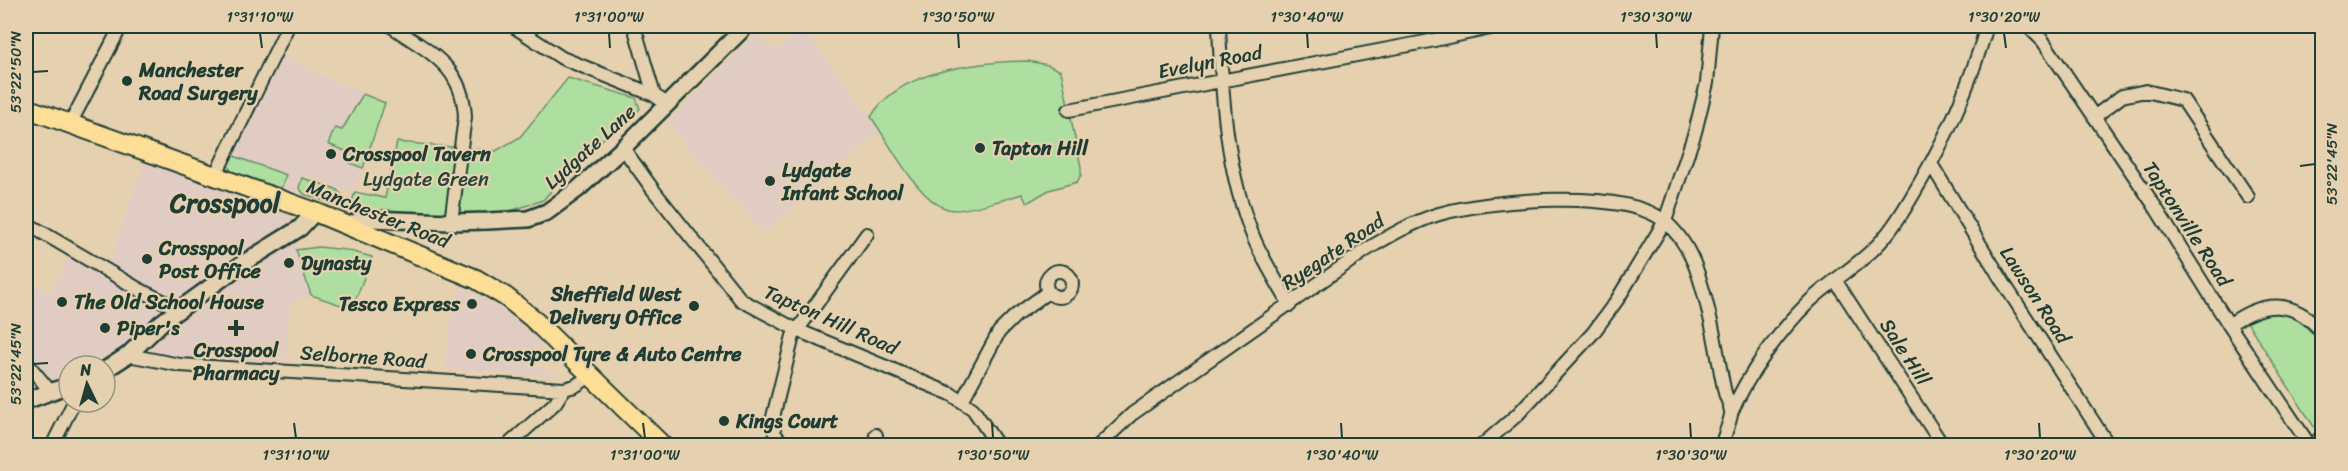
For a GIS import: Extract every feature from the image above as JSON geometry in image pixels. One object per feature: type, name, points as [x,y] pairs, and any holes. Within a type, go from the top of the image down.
[{"type":"main road","name":"Manchester Road","points":[[26,108],[315,212],[456,269],[506,297],[592,375],[663,446]]},
{"type":"street","points":[[70,124],[121,26]]},
{"type":"street","points":[[215,176],[288,26]]},
{"type":"street","points":[[392,26],[439,59],[461,87],[465,117],[450,222]]},
{"type":"street","points":[[513,26],[562,58],[654,95],[669,105]]},
{"type":"street","points":[[634,26],[654,95]]},
{"type":"street","name":"Lydgate Lane","points":[[349,226],[358,221],[390,219],[450,222],[528,219],[547,212],[578,189],[623,148],[669,105],[746,26]]},
{"type":"street","points":[[1219,26],[1221,80],[1232,164],[1255,241],[1290,305]]},
{"type":"street","name":"Evelyn Road","points":[[1069,110],[1500,26]]},
{"type":"street","points":[[1481,446],[1517,415],[1593,333],[1617,300],[1665,221],[1695,132],[1707,83],[1712,26]]},
{"type":"street","points":[[1722,446],[1731,413],[1739,395],[1791,321],[1811,301],[1882,241],[1900,217],[1964,98],[1987,26]]},
{"type":"street","name":"Taptonville Road","points":[[2028,26],[2043,41],[2154,205],[2229,325],[2312,446]]},
{"type":"street","points":[[2094,117],[2122,96],[2146,91],[2183,100],[2248,197]]},
{"type":"street","name":"Tapton Hill Road","points":[[623,148],[654,192],[741,300],[797,330],[940,389],[962,401],[973,409],[998,446]]},
{"type":"street","name":"Lawson Road","points":[[1930,164],[2109,446]]},
{"type":"street","name":"Ryegate Road","points":[[1098,446],[1132,414],[1366,250],[1402,229],[1438,215],[1475,206],[1527,200],[1617,204],[1652,212],[1665,221]]},
{"type":"street","points":[[117,362],[128,355],[162,322],[242,264],[300,228],[315,212]]},
{"type":"street","points":[[375,237],[384,223],[390,219]]},
{"type":"street","points":[[1665,221],[1691,255],[1704,290],[1731,413]]},
{"type":"street","points":[[26,223],[140,290],[181,310]]},
{"type":"street","points":[[784,446],[775,434],[772,422],[788,348],[797,330],[867,234]]},
{"type":"street","name":"Sale Hill","points":[[1835,280],[1943,446]]},
{"type":"street","points":[[962,401],[999,332],[1015,316],[1048,292]]},
{"type":"street","points":[[2229,325],[2255,311],[2284,306],[2299,310],[2322,332]]},
{"type":"street","name":"Selborne Road","points":[[128,355],[180,365],[564,389],[575,386],[592,375]]},
{"type":"street","points":[[26,362],[50,391]]},
{"type":"street","points":[[26,401],[57,389]]},
{"type":"street","points":[[507,446],[555,404],[564,389]]},
{"type":"street","points":[[52,446],[68,414]]},
{"type":"street","points":[[2312,446],[2322,436]]},
{"type":"shaded area","name":"Lydgate Infant School","points":[[799,30],[814,42],[881,130],[764,233],[667,123],[758,33],[775,51]]},
{"type":"shaded area","points":[[275,54],[385,104],[355,192],[303,174],[288,218],[311,295],[295,300],[290,305],[285,371],[142,359],[117,364],[117,354],[57,354],[57,389],[26,401],[26,349],[29,345],[26,342],[26,295],[34,284],[51,292],[68,257],[105,275],[148,152],[215,176]]},
{"type":"shaded area","points":[[462,285],[512,317],[542,344],[529,360],[558,377],[445,368],[451,317]]},
{"type":"green space","points":[[1028,61],[1048,65],[1061,71],[1081,167],[1081,175],[1077,182],[1049,190],[1027,203],[1022,194],[961,210],[942,207],[918,186],[871,117],[884,101],[900,88],[920,78],[941,71],[986,63]]},
{"type":"green space","name":"Lydgate Green","points":[[568,78],[636,98],[640,109],[582,156],[543,200],[493,217],[349,211],[355,192],[385,198],[397,142],[496,151],[520,137]]},
{"type":"green space","points":[[363,94],[385,103],[363,168],[350,163],[353,154],[328,144],[335,128],[342,130]]},
{"type":"green space","points":[[231,155],[286,175],[281,189],[231,171],[228,165]]},
{"type":"green space","points":[[302,178],[336,189],[341,194],[340,206],[304,194],[299,188]]},
{"type":"green space","points":[[319,247],[346,250],[372,257],[354,304],[341,305],[311,295],[296,250]]},
{"type":"green space","points":[[2271,313],[2295,318],[2306,326],[2322,345],[2322,429],[2318,433],[2247,322]]},
{"type":"place","name":"Manchester Road Surgery","points":[[127,81]]},
{"type":"place","name":"Tapton Hill","points":[[980,148]]},
{"type":"place","name":"Crosspool Tavern","points":[[331,154]]},
{"type":"place","name":"Lydgate Infant School","points":[[770,181]]},
{"type":"place","name":"Crosspool Post Office","points":[[147,259]]},
{"type":"place","name":"Dynasty","points":[[289,263]]},
{"type":"place","name":"The Old School House","points":[[62,302]]},
{"type":"place","name":"Tesco Express","points":[[472,304]]},
{"type":"place","name":"Sheffield West Delivery Office","points":[[694,306]]},
{"type":"place","name":"Piper's","points":[[105,328]]},
{"type":"place","name":"Crosspool Pharmacy","points":[[236,328]]},
{"type":"place","name":"Crosspool Tyre & Auto Centre","points":[[471,354]]},
{"type":"place","name":"Kings Court","points":[[724,421]]},
{"type":"district","name":"Crosspool","points":[[225,203]]}]
